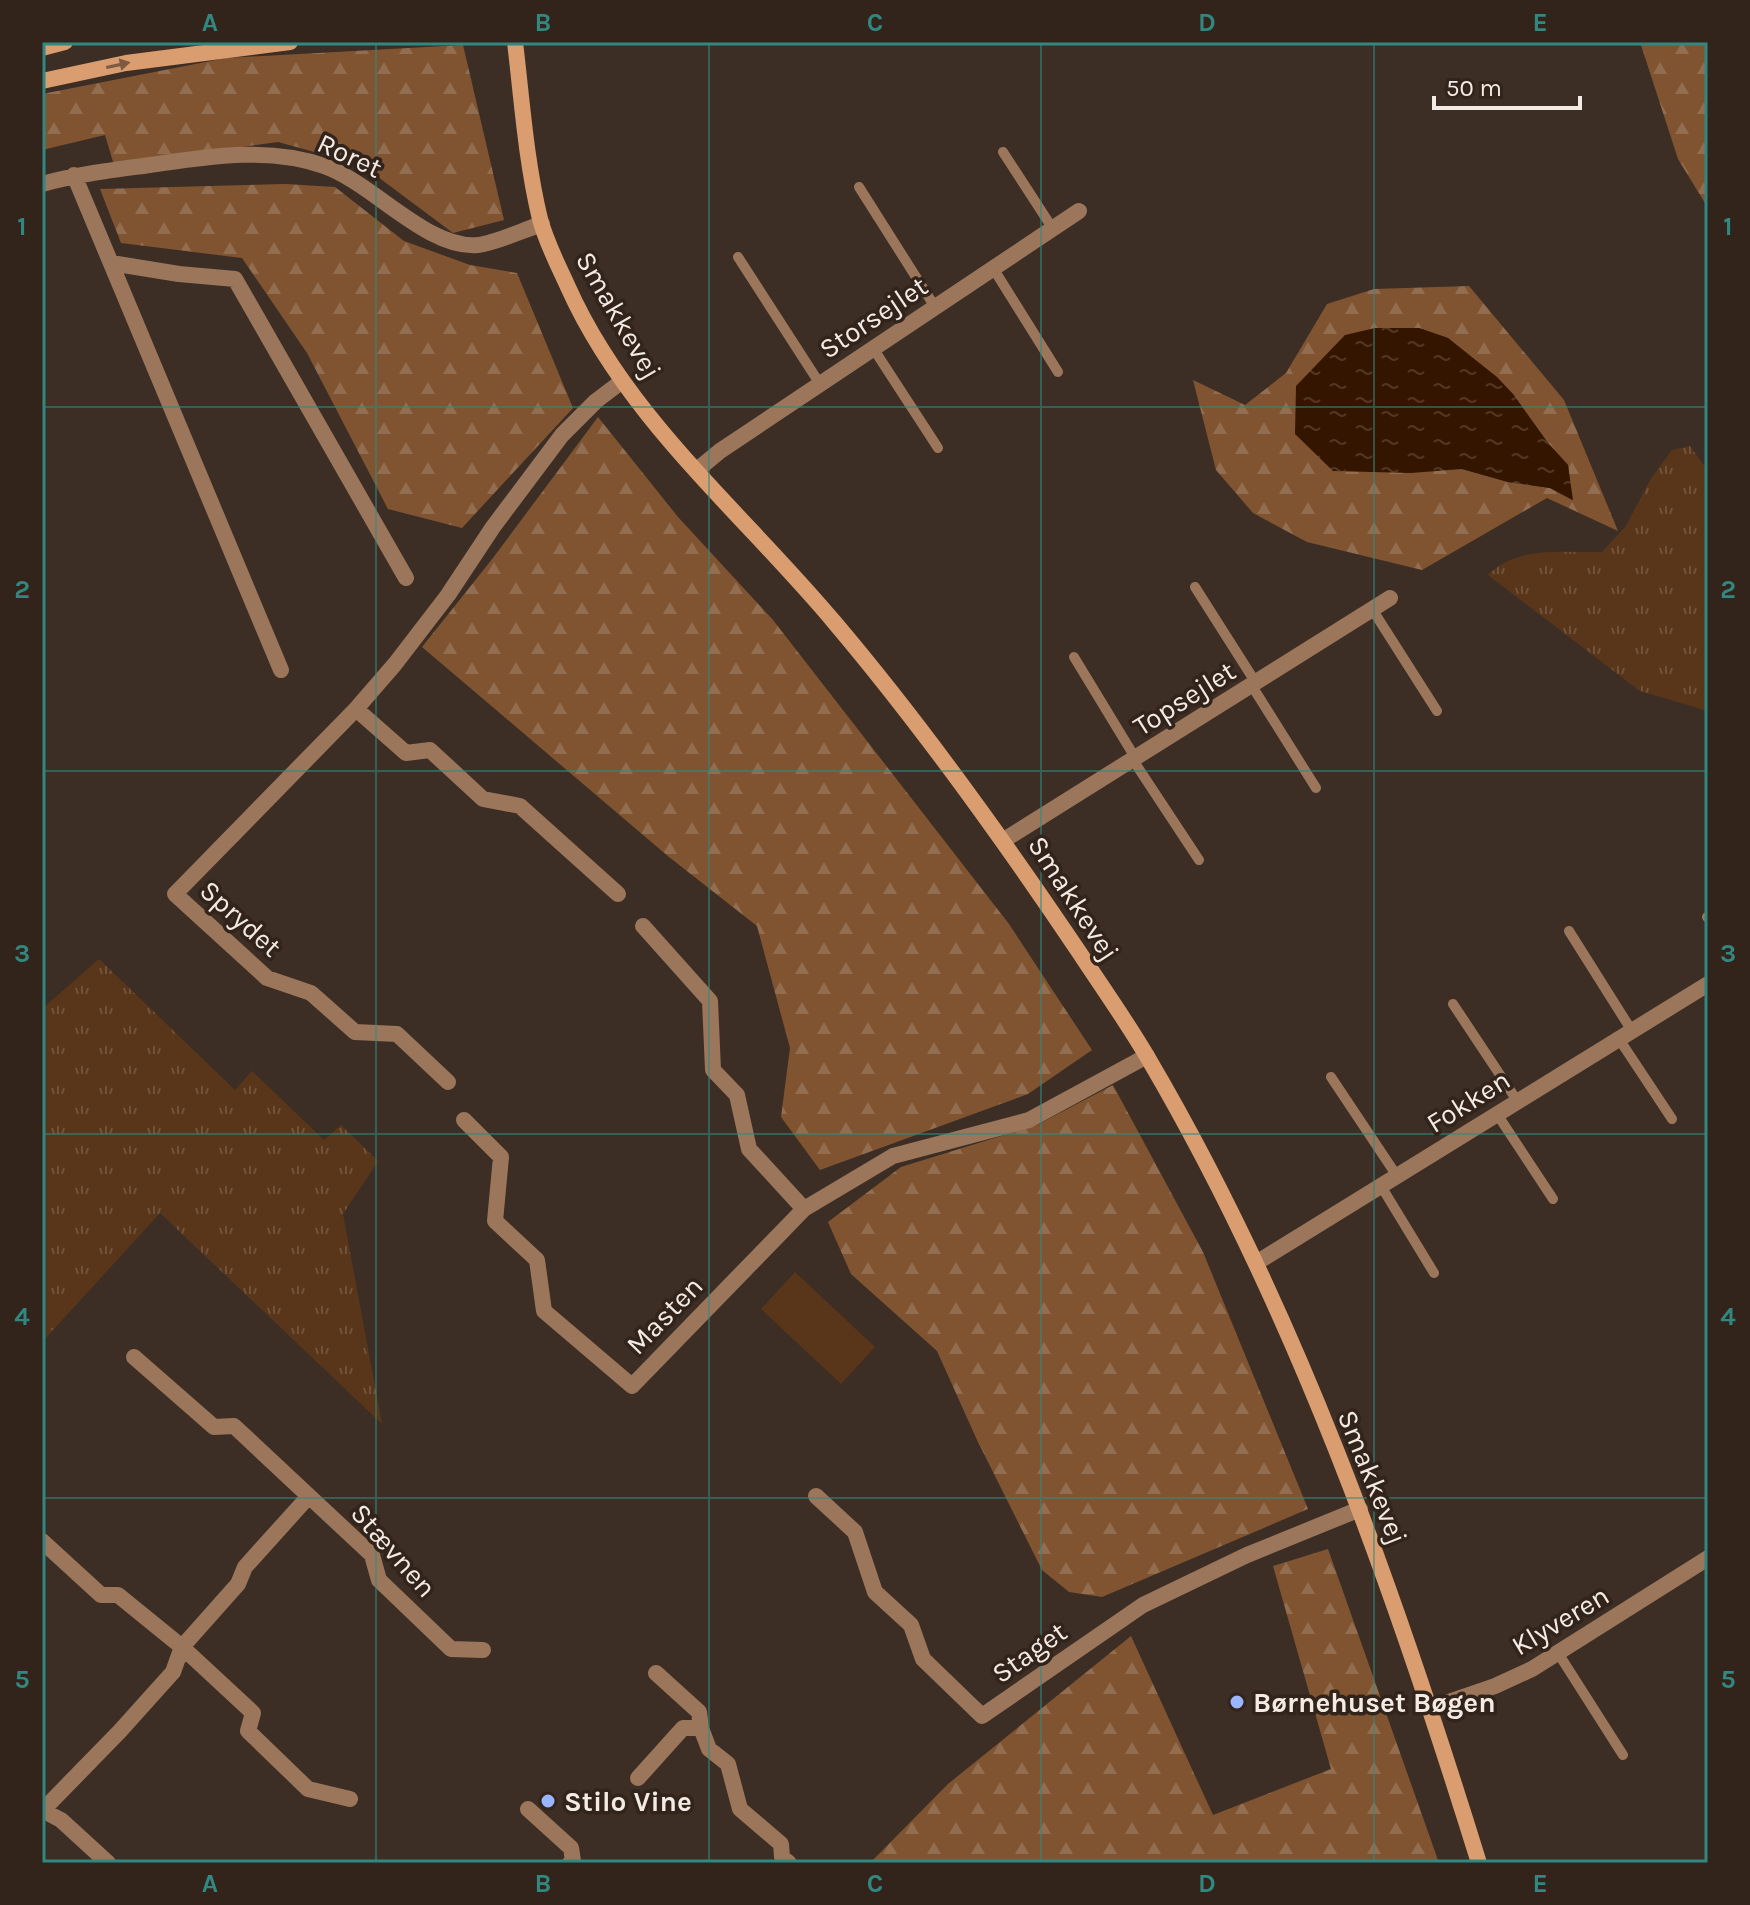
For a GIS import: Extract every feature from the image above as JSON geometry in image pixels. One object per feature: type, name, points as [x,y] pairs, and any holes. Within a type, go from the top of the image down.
[{"type":"street","points":[[42,48],[65,42]]},
{"type":"street","points":[[42,81],[126,63],[290,42]]},
{"type":"street","name":"Smakkevej","points":[[515,42],[529,162],[542,224],[570,292],[621,382],[835,623],[1004,840],[1147,1056],[1256,1263],[1360,1509],[1431,1708],[1479,1863]]},
{"type":"street","name":"Roret","points":[[42,184],[74,175],[218,155],[281,156],[323,165],[359,182],[424,230],[450,242],[478,245],[542,224]]},
{"type":"street","points":[[74,175],[281,670]]},
{"type":"street","name":"Storsejlet","points":[[697,470],[720,451],[1079,211]]},
{"type":"street","points":[[111,263],[235,279],[406,578]]},
{"type":"street","name":"Sprydet","points":[[448,1082],[397,1034],[355,1032],[311,993],[267,978],[175,894],[356,709],[448,595],[493,527],[562,435],[596,401],[621,382]]},
{"type":"street","name":"Topsejlet","points":[[1004,840],[1390,598]]},
{"type":"street","points":[[356,709],[406,753],[430,750],[483,799],[520,806],[618,894]]},
{"type":"street","points":[[643,926],[710,1001],[713,1070],[737,1095],[749,1149],[804,1209]]},
{"type":"street","name":"Fokken","points":[[1256,1263],[1708,984]]},
{"type":"street","name":"Masten","points":[[464,1120],[501,1157],[495,1221],[537,1260],[544,1311],[632,1386],[804,1209],[893,1156],[1029,1120],[1147,1056]]},
{"type":"street","name":"Stævnen","points":[[134,1357],[214,1427],[234,1426],[372,1555],[379,1580],[451,1649],[483,1650]]},
{"type":"street","name":"Stævnen","points":[[108,1863],[61,1820],[42,1810],[173,1672],[182,1647],[238,1584],[245,1567],[309,1496]]},
{"type":"street","name":"Staget","points":[[816,1496],[855,1532],[875,1592],[911,1625],[923,1659],[982,1716],[1143,1605],[1247,1555],[1360,1509]]},
{"type":"street","points":[[42,1541],[101,1595],[118,1595],[182,1647],[253,1713],[248,1731],[308,1789],[350,1799]]},
{"type":"street","name":"Klyveren","points":[[1431,1708],[1495,1686],[1532,1669],[1708,1558]]},
{"type":"street","points":[[656,1673],[699,1712],[709,1749],[728,1764],[740,1809],[781,1844],[782,1857],[789,1863]]},
{"type":"street","points":[[638,1778],[683,1728],[701,1728]]},
{"type":"street","points":[[528,1809],[571,1848],[573,1861],[570,1863]]},
{"type":"lane","points":[[1003,152],[1053,229]]},
{"type":"lane","points":[[859,187],[935,307]]},
{"type":"lane","points":[[738,257],[820,384]]},
{"type":"lane","points":[[993,268],[1058,372]]},
{"type":"lane","points":[[873,348],[938,448]]},
{"type":"lane","points":[[1195,587],[1316,788]]},
{"type":"lane","points":[[1372,609],[1437,711]]},
{"type":"lane","points":[[1074,657],[1134,760],[1199,860]]},
{"type":"lane","points":[[1569,931],[1672,1119]]},
{"type":"lane","points":[[1453,1004],[1518,1102]]},
{"type":"lane","points":[[1331,1077],[1397,1176]]},
{"type":"lane","points":[[1497,1114],[1553,1199]]},
{"type":"lane","points":[[1381,1186],[1434,1273]]},
{"type":"lane","points":[[1558,1653],[1623,1755]]},
{"type":"green space","points":[[1640,42],[1708,42],[1708,208],[1678,159]]},
{"type":"green space","points":[[463,45],[504,220],[453,233],[362,165],[278,142],[114,165],[105,135],[42,150],[42,94],[226,58]]},
{"type":"green space","points":[[286,184],[335,187],[404,241],[470,265],[517,273],[573,408],[462,528],[388,509],[307,353],[242,258],[121,243],[100,189]]},
{"type":"green space","points":[[1469,286],[1564,400],[1618,531],[1547,498],[1422,570],[1307,542],[1253,513],[1216,470],[1193,380],[1245,405],[1286,373],[1327,304],[1374,289]],"holes":[[[1375,328],[1419,328],[1448,338],[1513,394],[1568,465],[1572,500],[1550,488],[1508,482],[1462,469]]]},
{"type":"green space","points":[[598,417],[678,517],[773,620],[1009,924],[1092,1050],[1028,1094],[820,1170],[781,1117],[790,1048],[757,926],[669,857],[422,647]]},
{"type":"green space","points":[[1690,446],[1708,471],[1708,711],[1640,691],[1488,575],[1500,565],[1527,555],[1602,552],[1626,526],[1650,480],[1672,450]]},
{"type":"green space","points":[[99,959],[235,1090],[252,1071],[324,1140],[341,1125],[378,1161],[343,1214],[382,1424],[160,1213],[42,1342],[42,1009]]},
{"type":"green space","points":[[1113,1085],[1203,1252],[1308,1509],[1102,1597],[1069,1592],[1042,1570],[977,1440],[937,1351],[851,1274],[828,1222],[901,1167],[1037,1125]]},
{"type":"green space","points":[[795,1272],[875,1347],[841,1384],[761,1309]]},
{"type":"green space","points":[[1328,1549],[1439,1863],[870,1863],[948,1784],[1131,1636],[1213,1815],[1331,1769],[1273,1566]]},
{"type":"water","points":[[1375,328],[1419,328],[1448,338],[1497,377],[1568,465],[1573,500],[1550,488],[1508,482],[1462,469],[1411,473],[1333,471],[1295,434],[1296,386],[1345,335]]},
{"type":"place","name":"Børnehuset Bøgen","points":[[1237,1702]]},
{"type":"place","name":"Stilo Vine","points":[[548,1801]]}]
